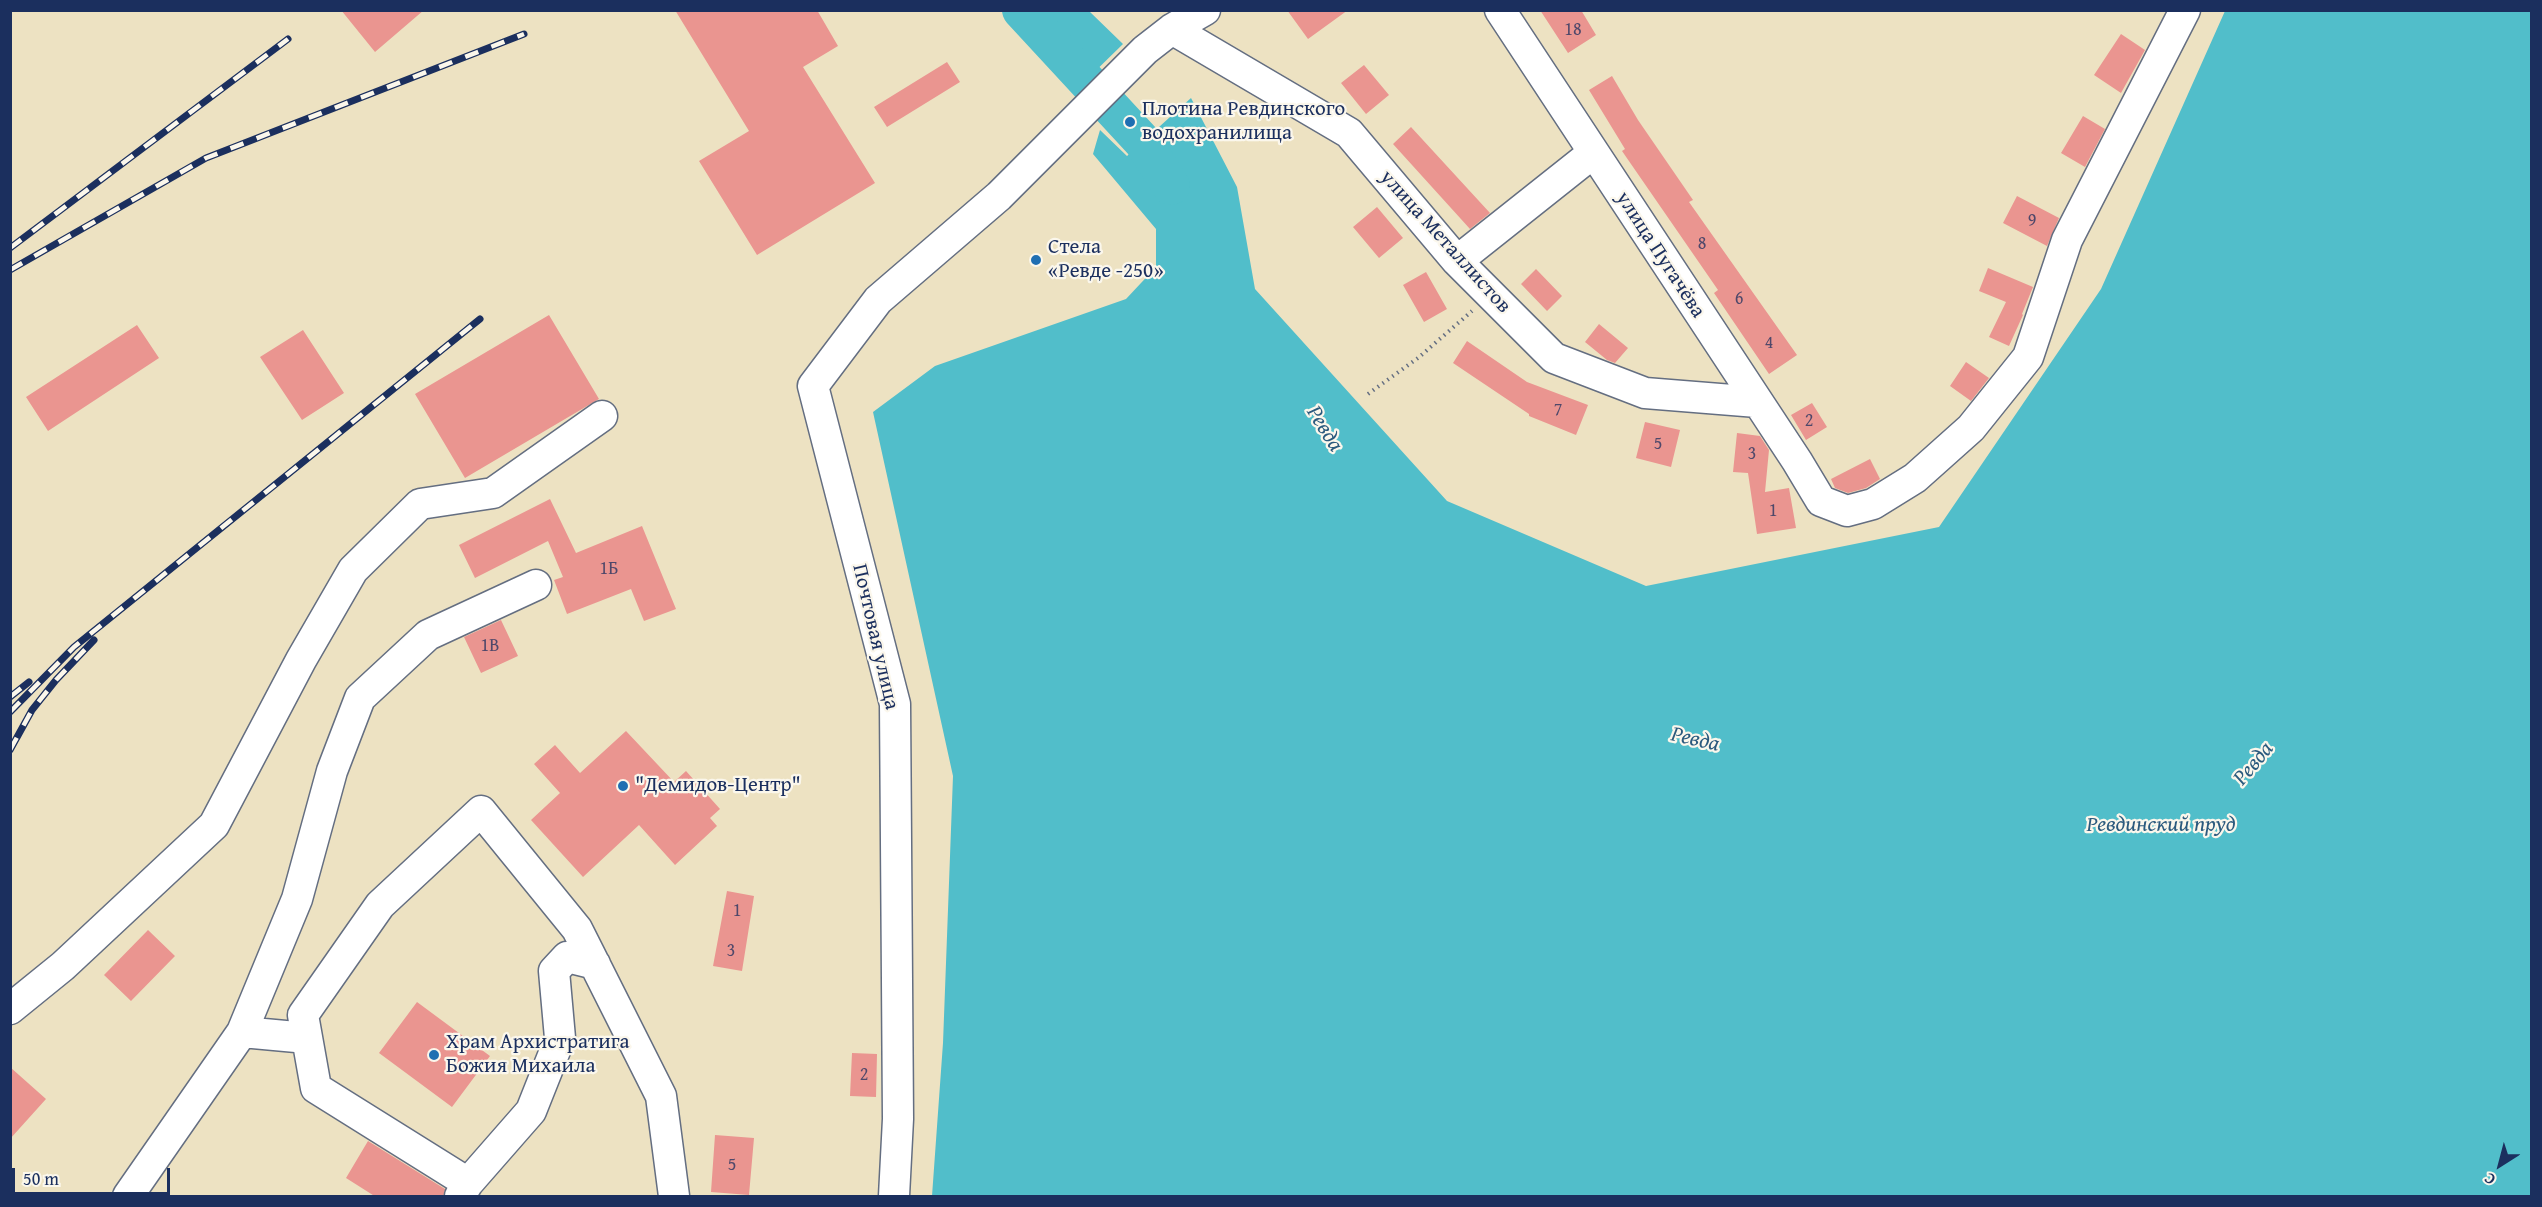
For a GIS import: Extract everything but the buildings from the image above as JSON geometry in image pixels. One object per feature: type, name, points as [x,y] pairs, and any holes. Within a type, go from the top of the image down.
[{"type":"street","points":[[1172,20],[1205,10]]},
{"type":"street","name":"улица Пугачёва","points":[[1500,10],[1797,461],[1821,501],[1847,511],[1873,504],[1915,478],[1971,428],[2028,357],[2067,240],[2185,10]]},
{"type":"street","name":"Почтовая улица","points":[[894,1197],[898,1119],[895,705],[813,386],[878,300],[999,196],[1172,20]]},
{"type":"street","name":"улица Металлистов","points":[[1172,20],[1349,133],[1457,261],[1554,358],[1646,393],[1757,402]]},
{"type":"street","points":[[1457,261],[1593,153]]},
{"type":"street","points":[[10,1009],[63,966],[214,825],[301,660],[352,570],[420,504],[493,494],[602,416]]},
{"type":"street","points":[[128,1197],[242,1032],[297,898],[332,771],[360,698],[428,635],[536,585]]},
{"type":"street","points":[[595,964],[567,957],[554,971],[560,1038],[531,1111],[464,1190],[316,1088],[303,1015],[380,905],[481,811],[577,929],[595,964],[661,1096],[674,1197]]},
{"type":"street","points":[[242,1032],[307,1038]]},
{"type":"path","points":[[1368,394],[1418,358],[1491,295]]},
{"type":"water","points":[[1007,11],[1089,11],[1123,44],[1079,87]]},
{"type":"water","name":"Ревдинский пруд","points":[[2225,11],[2531,11],[2531,1196],[932,1196],[943,1043],[953,776],[873,412],[935,366],[1126,299],[1156,267],[1156,229],[1093,154],[1100,130],[1127,156],[1191,98],[1237,187],[1255,289],[1447,501],[1646,586],[1939,527],[2101,289]]},
{"type":"waterway","name":"Ревда","points":[[1021,10],[1143,142],[1171,186]]},
{"type":"railway","points":[[10,270],[206,158],[524,34]]},
{"type":"railway","points":[[10,248],[288,39]]},
{"type":"railway","points":[[10,712],[74,647],[480,319]]},
{"type":"railway","points":[[10,750],[32,710],[56,680],[94,640]]},
{"type":"railway","points":[[10,697],[29,682]]},
{"type":"place","name":"Плотина Ревдинского водохранилища","points":[[1130,122]]},
{"type":"place","name":"Стела «Ревде -250»","points":[[1036,260]]},
{"type":"place","name":"\"Демидов-Центр\"","points":[[623,786]]},
{"type":"place","name":"Храм Архистратига Божия Михаила","points":[[434,1055]]}]
